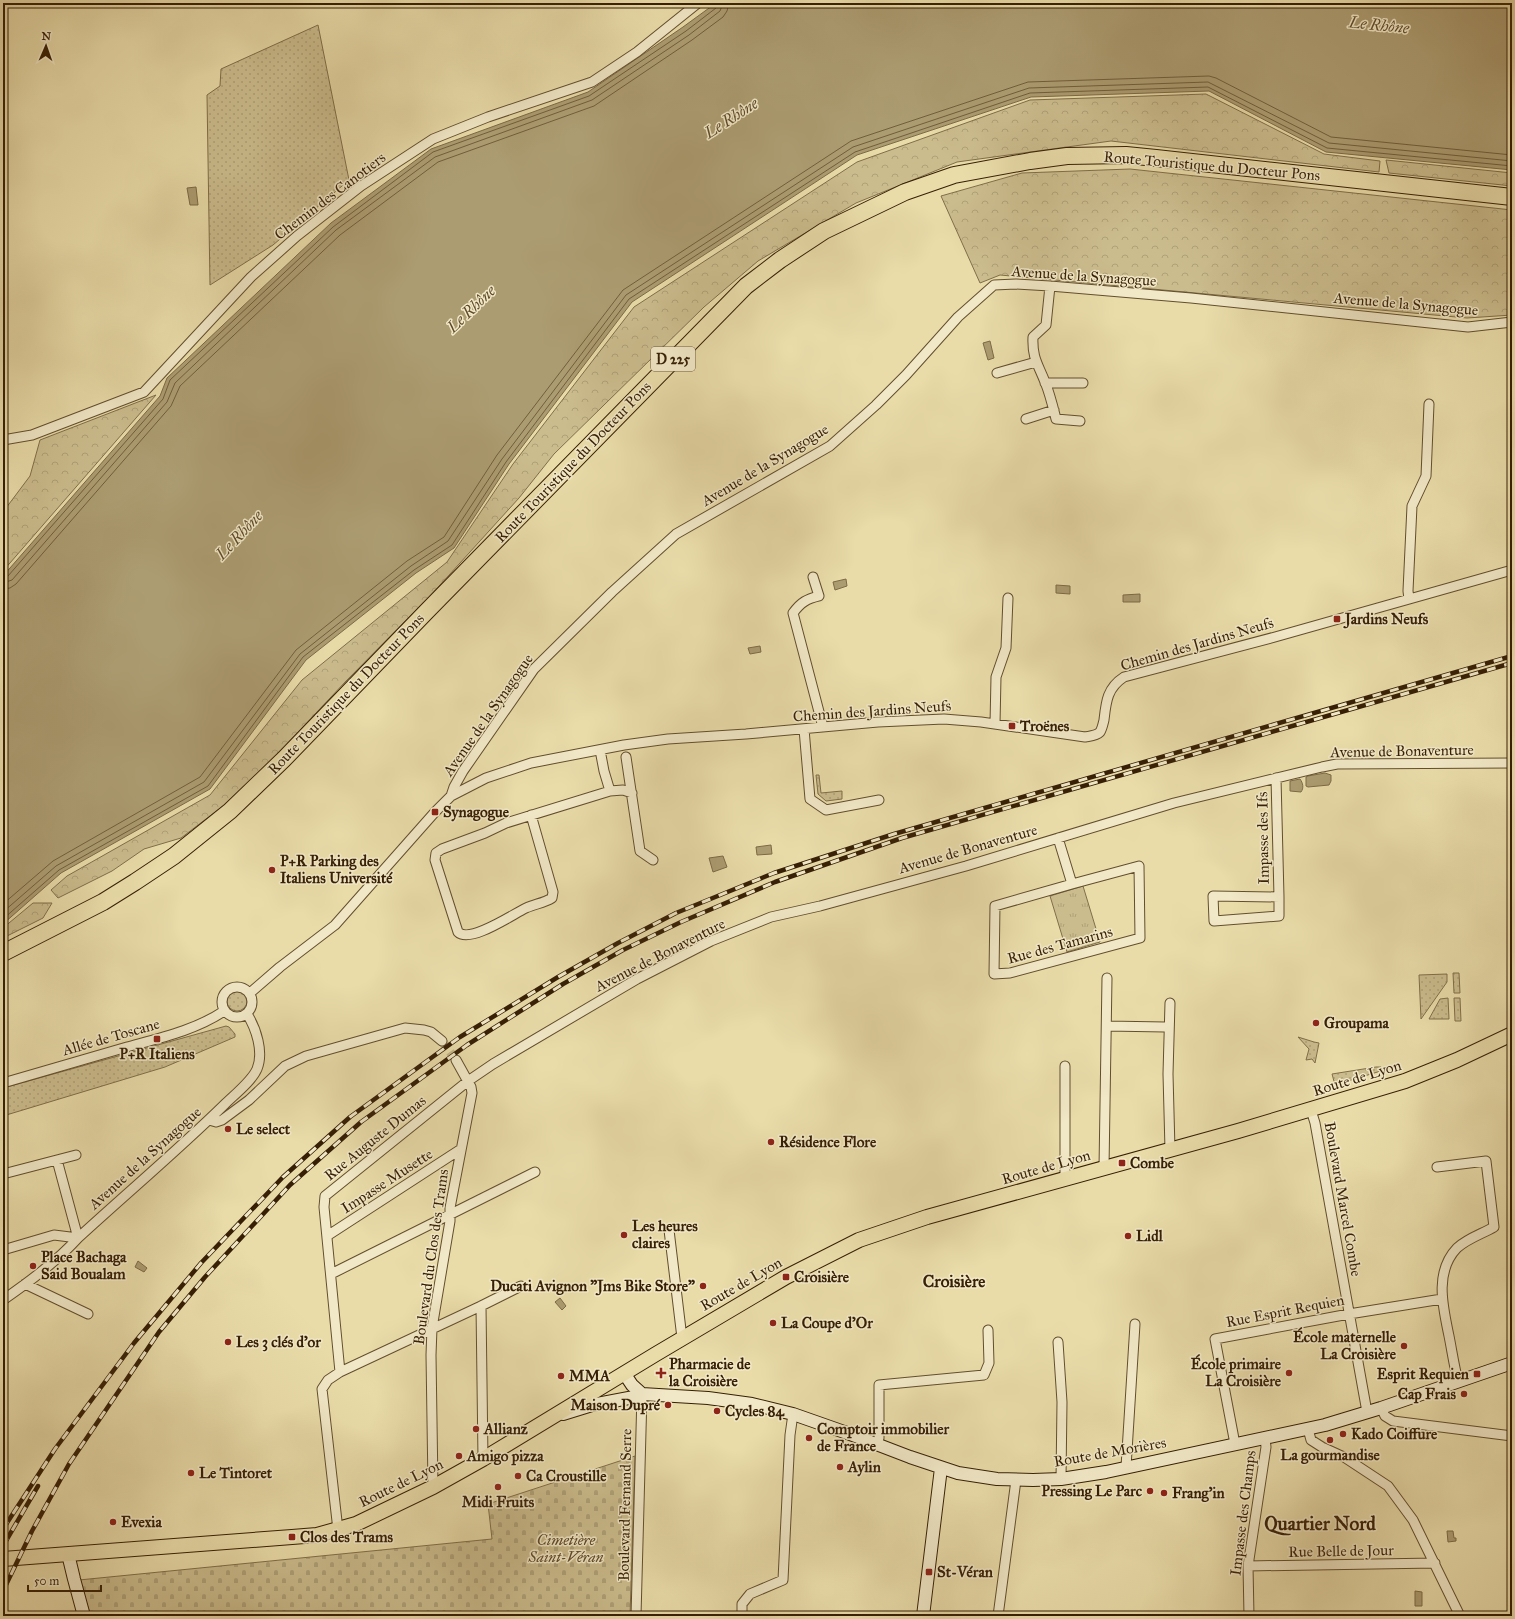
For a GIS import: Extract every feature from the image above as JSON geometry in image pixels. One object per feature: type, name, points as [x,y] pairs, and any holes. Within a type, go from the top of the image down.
[{"type":"highway","name":"Route Touristique du Docteur Pons","points":[[3,953],[103,902],[135,882],[174,856],[230,811],[284,759],[746,286],[780,260],[824,231],[906,192],[954,175],[1030,161],[1067,156],[1126,155],[1512,196]]},
{"type":"main road","name":"Route de Lyon","points":[[3,1559],[257,1540],[317,1534],[338,1530],[356,1524],[433,1488],[483,1460],[624,1373],[786,1277],[859,1240],[912,1222],[1311,1110],[1405,1081],[1433,1071],[1512,1034]]},
{"type":"main road","name":"Route de Morières","points":[[549,1419],[592,1405],[634,1397],[642,1394],[708,1398],[752,1404],[793,1414],[844,1431],[877,1445],[941,1468],[977,1476],[1016,1480],[1061,1479],[1077,1477],[1308,1429],[1381,1408],[1512,1363]]},
{"type":"main road","points":[[624,1373],[632,1385],[642,1394]]},
{"type":"main road","points":[[923,1616],[941,1468]]},
{"type":"main road","points":[[68,1554],[84,1616]]},
{"type":"street","name":"Chemin des Canotiers","points":[[3,440],[32,435],[144,392],[251,277],[297,236],[361,186],[433,139],[488,117],[592,82],[637,52],[687,7],[698,3]]},
{"type":"street","name":"Avenue de la Synagogue","points":[[250,993],[280,967],[335,924],[451,796],[463,770],[534,669],[612,592],[676,534],[830,446],[876,405],[906,375],[958,317],[994,285],[1016,284],[1050,286],[1191,298],[1468,327],[1512,322]]},
{"type":"street","points":[[1050,286],[1046,325],[1033,337],[1032,350],[1045,383],[1056,419],[1080,421]]},
{"type":"street","points":[[997,373],[1036,362]]},
{"type":"street","points":[[1045,383],[1083,383]]},
{"type":"street","points":[[1409,599],[1408,591],[1412,506],[1426,476],[1429,404]]},
{"type":"street","points":[[1026,419],[1054,410]]},
{"type":"street","name":"Chemin des Jardins Neufs","points":[[451,796],[486,778],[515,767],[551,758],[668,739],[878,722],[944,719],[995,724],[1085,737],[1100,732],[1103,725],[1106,697],[1117,682],[1124,677],[1275,637],[1512,570]]},
{"type":"street","points":[[813,578],[819,596],[806,599],[799,604],[793,613],[823,727]]},
{"type":"street","points":[[995,724],[996,678],[1006,648],[1008,598]]},
{"type":"street","points":[[804,729],[810,798],[826,810],[879,800]]},
{"type":"street","points":[[600,750],[610,791]]},
{"type":"street","points":[[626,757],[640,851],[653,860]]},
{"type":"street","name":"Avenue de Bonaventure","points":[[468,1081],[492,1064],[631,983],[711,941],[771,917],[820,906],[950,870],[1174,803],[1336,764],[1512,763]]},
{"type":"street","name":"Impasse des Ifs","points":[[1276,778],[1279,897],[1279,916],[1214,921],[1212,896],[1279,897]]},
{"type":"street","points":[[531,815],[553,892],[552,898],[527,907],[490,928],[467,935],[461,934],[458,932],[435,860],[436,853],[442,849],[485,833],[506,823],[531,815],[610,791],[623,790],[632,793]]},
{"type":"street","points":[[1058,838],[1072,884]]},
{"type":"street","name":"Rue des Tamarins","points":[[1139,866],[1140,938],[1010,973],[994,974],[995,906],[1072,884],[1139,866]]},
{"type":"street","points":[[1104,1168],[1107,978]]},
{"type":"street","points":[[240,987],[250,993],[252,1004],[247,1014],[232,1017],[224,1011],[221,1002],[228,989],[240,987]]},
{"type":"street","points":[[1170,1003],[1168,1074],[1170,1150]]},
{"type":"street","name":"Allée de Toscane","points":[[3,1083],[157,1039],[195,1026],[224,1011]]},
{"type":"street","name":"Avenue de la Synagogue","points":[[3,1300],[56,1260],[78,1238],[209,1120],[250,1079],[258,1068],[260,1052],[253,1025],[247,1014]]},
{"type":"street","points":[[1107,1026],[1165,1027]]},
{"type":"street","points":[[209,1120],[216,1122],[222,1120],[249,1100],[285,1066],[306,1056],[405,1028],[431,1032],[442,1041]]},
{"type":"street","points":[[456,1060],[468,1081]]},
{"type":"street","points":[[1065,1066],[1065,1179]]},
{"type":"street","name":"Boulevard du Clos des Trams","points":[[433,1488],[432,1328],[450,1221],[450,1208],[472,1093],[468,1081]]},
{"type":"street","name":"Rue Auguste Dumas","points":[[340,1372],[332,1274],[324,1207],[325,1196],[468,1081]]},
{"type":"street","name":"Boulevard Marcel Combe","points":[[1311,1110],[1315,1123],[1367,1412]]},
{"type":"street","name":"Impasse Musette","points":[[328,1236],[461,1149]]},
{"type":"street","points":[[3,1174],[76,1155]]},
{"type":"street","points":[[3,1250],[54,1235],[78,1238],[57,1160]]},
{"type":"street","points":[[1437,1167],[1486,1161],[1494,1227],[1468,1239],[1457,1249],[1448,1264],[1443,1279],[1442,1299],[1458,1381]]},
{"type":"street","points":[[332,1274],[535,1172]]},
{"type":"street","points":[[669,1230],[682,1338]]},
{"type":"street","points":[[25,1284],[88,1314]]},
{"type":"street","points":[[338,1530],[322,1389],[328,1380],[340,1372],[481,1306],[520,1286]]},
{"type":"street","name":"Rue Esprit Requien","points":[[1235,1444],[1216,1339],[1349,1314],[1442,1299]]},
{"type":"street","points":[[481,1306],[483,1460]]},
{"type":"street","points":[[1126,1467],[1135,1324]]},
{"type":"street","points":[[877,1445],[879,1438],[879,1385],[984,1375],[989,1363],[988,1330]]},
{"type":"street","points":[[1058,1342],[1062,1402],[1061,1479]]},
{"type":"street","name":"Boulevard Fernand Serre","points":[[636,1616],[642,1394]]},
{"type":"street","points":[[1381,1408],[1385,1416],[1393,1421],[1512,1436]]},
{"type":"street","points":[[742,1616],[742,1604],[750,1594],[783,1580],[790,1435],[793,1414]]},
{"type":"street","points":[[1308,1429],[1311,1440],[1344,1457],[1388,1486],[1413,1520],[1460,1616]]},
{"type":"street","name":"Impasse des Champs","points":[[1249,1616],[1248,1566],[1266,1447],[1264,1438]]},
{"type":"street","points":[[998,1616],[1016,1480]]},
{"type":"street","name":"Rue Belle de Jour","points":[[1248,1566],[1434,1563]]},
{"type":"green space","points":[[318,25],[349,180],[273,245],[210,285],[207,95],[220,86],[221,69]]},
{"type":"green space","points":[[1206,94],[1324,154],[1380,161],[1379,172],[1111,141],[957,162],[856,203],[758,261],[704,307],[554,454],[519,498],[430,596],[345,682],[244,790],[181,838],[144,849],[112,871],[58,898],[51,890],[67,876],[210,795],[302,680],[447,562],[513,464],[634,307],[857,162],[1030,100]]},
{"type":"green space","points":[[1386,160],[1512,173],[1512,186],[1389,173]]},
{"type":"green space","points":[[1130,169],[1512,210],[1512,315],[1467,318],[1000,275],[980,283],[941,196],[1022,173]]},
{"type":"green space","points":[[156,395],[3,571],[3,512],[30,476],[40,440]]},
{"type":"green space","points":[[816,775],[819,775],[821,793],[842,791],[842,799],[826,801],[818,794]]},
{"type":"green space","points":[[1083,886],[1100,942],[1067,952],[1050,896]]},
{"type":"green space","points":[[33,903],[52,903],[43,918],[3,938],[3,928]]},
{"type":"green space","points":[[1453,973],[1459,973],[1460,993],[1454,993]]},
{"type":"green space","points":[[1447,974],[1447,982],[1421,1019],[1419,975]]},
{"type":"green space","points":[[237,991],[244,994],[247,1001],[244,1008],[237,1011],[230,1008],[227,1001],[230,994]]},
{"type":"green space","points":[[1448,998],[1449,1019],[1429,1019],[1440,999]]},
{"type":"green space","points":[[1454,998],[1460,998],[1461,1021],[1455,1021]]},
{"type":"green space","points":[[226,1026],[229,1027],[235,1034],[235,1037],[165,1067],[3,1116],[3,1088]]},
{"type":"green space","points":[[1298,1037],[1319,1043],[1315,1063],[1312,1059],[1306,1060],[1309,1049]]},
{"type":"green space","points":[[1381,1067],[1384,1070],[1335,1085],[1332,1074]]},
{"type":"green space","name":"Cimetière Saint-Véran","points":[[635,1456],[630,1616],[91,1616],[79,1580],[492,1539],[488,1504]]},
{"type":"water","name":"Le Rhône","points":[[716,3],[1512,3],[1512,170],[1326,152],[1209,91],[1031,97],[857,155],[632,302],[509,464],[454,548],[416,573],[306,660],[210,789],[61,873],[3,924],[3,576],[160,396],[167,378],[331,223],[431,149],[588,92]]},
{"type":"water","points":[[196,187],[198,205],[190,205],[187,188]]},
{"type":"water","points":[[990,341],[994,358],[988,360],[983,343]]},
{"type":"water","points":[[846,579],[847,586],[835,590],[833,582]]},
{"type":"water","points":[[1056,585],[1070,586],[1070,594],[1056,593]]},
{"type":"water","points":[[1140,594],[1140,602],[1123,602],[1123,595]]},
{"type":"water","points":[[760,646],[761,652],[750,654],[748,648]]},
{"type":"water","points":[[1325,773],[1331,775],[1329,785],[1306,786],[1306,777]]},
{"type":"water","points":[[1300,779],[1303,786],[1301,792],[1290,791],[1290,781]]},
{"type":"water","points":[[771,845],[772,854],[757,855],[756,847]]},
{"type":"water","points":[[723,856],[727,867],[713,872],[709,858]]},
{"type":"water","points":[[138,1261],[147,1268],[144,1272],[135,1267]]},
{"type":"water","points":[[560,1298],[566,1306],[562,1310],[555,1302]]},
{"type":"water","points":[[1447,1531],[1453,1531],[1456,1541],[1448,1542]]},
{"type":"water","points":[[1415,1591],[1422,1592],[1422,1606],[1415,1606]]},
{"type":"tunnel","points":[[442,1041],[456,1060]]},
{"type":"railway","points":[[3,1529],[55,1449],[134,1343],[201,1263],[283,1177],[350,1117],[460,1037],[558,977],[618,943],[676,913],[774,873],[894,834],[1512,656]]},
{"type":"railway","points":[[3,1591],[32,1531],[69,1464],[159,1332],[205,1277],[290,1185],[361,1122],[467,1045],[563,984],[623,950],[681,922],[775,882],[902,838],[1512,663]]},
{"type":"railway","points":[[3,1546],[38,1486]]},
{"type":"place","name":"Jardins Neufs","points":[[1337,619]]},
{"type":"place","name":"Troënes","points":[[1012,726]]},
{"type":"place","name":"Synagogue","points":[[435,812]]},
{"type":"place","name":"P+R Parking des Italiens Université","points":[[272,870]]},
{"type":"place","name":"Groupama","points":[[1316,1023]]},
{"type":"place","name":"P+R Italiens","points":[[157,1039]]},
{"type":"place","name":"Le select","points":[[228,1129]]},
{"type":"place","name":"Résidence Flore","points":[[771,1142]]},
{"type":"place","name":"Combe","points":[[1122,1163]]},
{"type":"place","name":"Les heures claires","points":[[624,1235]]},
{"type":"place","name":"Lidl","points":[[1128,1236]]},
{"type":"place","name":"Place Bachaga Said Boualam","points":[[33,1266]]},
{"type":"place","name":"Croisière","points":[[786,1277]]},
{"type":"place","name":"Ducati Avignon \"Jms Bike Store\"","points":[[703,1286]]},
{"type":"place","name":"La Coupe d'Or","points":[[773,1323]]},
{"type":"place","name":"Les 3 clés d'or","points":[[228,1342]]},
{"type":"place","name":"École maternelle La Croisière","points":[[1404,1346]]},
{"type":"place","name":"Pharmacie de la Croisière","points":[[661,1373]]},
{"type":"place","name":"École primaire La Croisière","points":[[1289,1373]]},
{"type":"place","name":"Esprit Requien","points":[[1477,1374]]},
{"type":"place","name":"MMA","points":[[561,1376]]},
{"type":"place","name":"Cap Frais","points":[[1464,1394]]},
{"type":"place","name":"Maison Dupré","points":[[668,1405]]},
{"type":"place","name":"Cycles 84","points":[[717,1411]]},
{"type":"place","name":"Allianz","points":[[476,1429]]},
{"type":"place","name":"Kado Coiffure","points":[[1343,1434]]},
{"type":"place","name":"Comptoir immobilier de France","points":[[809,1438]]},
{"type":"place","name":"La gourmandise","points":[[1330,1440]]},
{"type":"place","name":"Amigo pizza","points":[[459,1456]]},
{"type":"place","name":"Aylin","points":[[840,1467]]},
{"type":"place","name":"Le Tintoret","points":[[191,1473]]},
{"type":"place","name":"Ca Croustille","points":[[518,1476]]},
{"type":"place","name":"Midi Fruits","points":[[498,1487]]},
{"type":"place","name":"Pressing Le Parc","points":[[1150,1491]]},
{"type":"place","name":"Frang'in","points":[[1164,1493]]},
{"type":"place","name":"Evexia","points":[[113,1522]]},
{"type":"place","name":"Clos des Trams","points":[[292,1537]]},
{"type":"place","name":"St-Véran","points":[[929,1572]]},
{"type":"district","name":"Croisière","points":[[954,1281]]},
{"type":"district","name":"Quartier Nord","points":[[1320,1523]]}]
